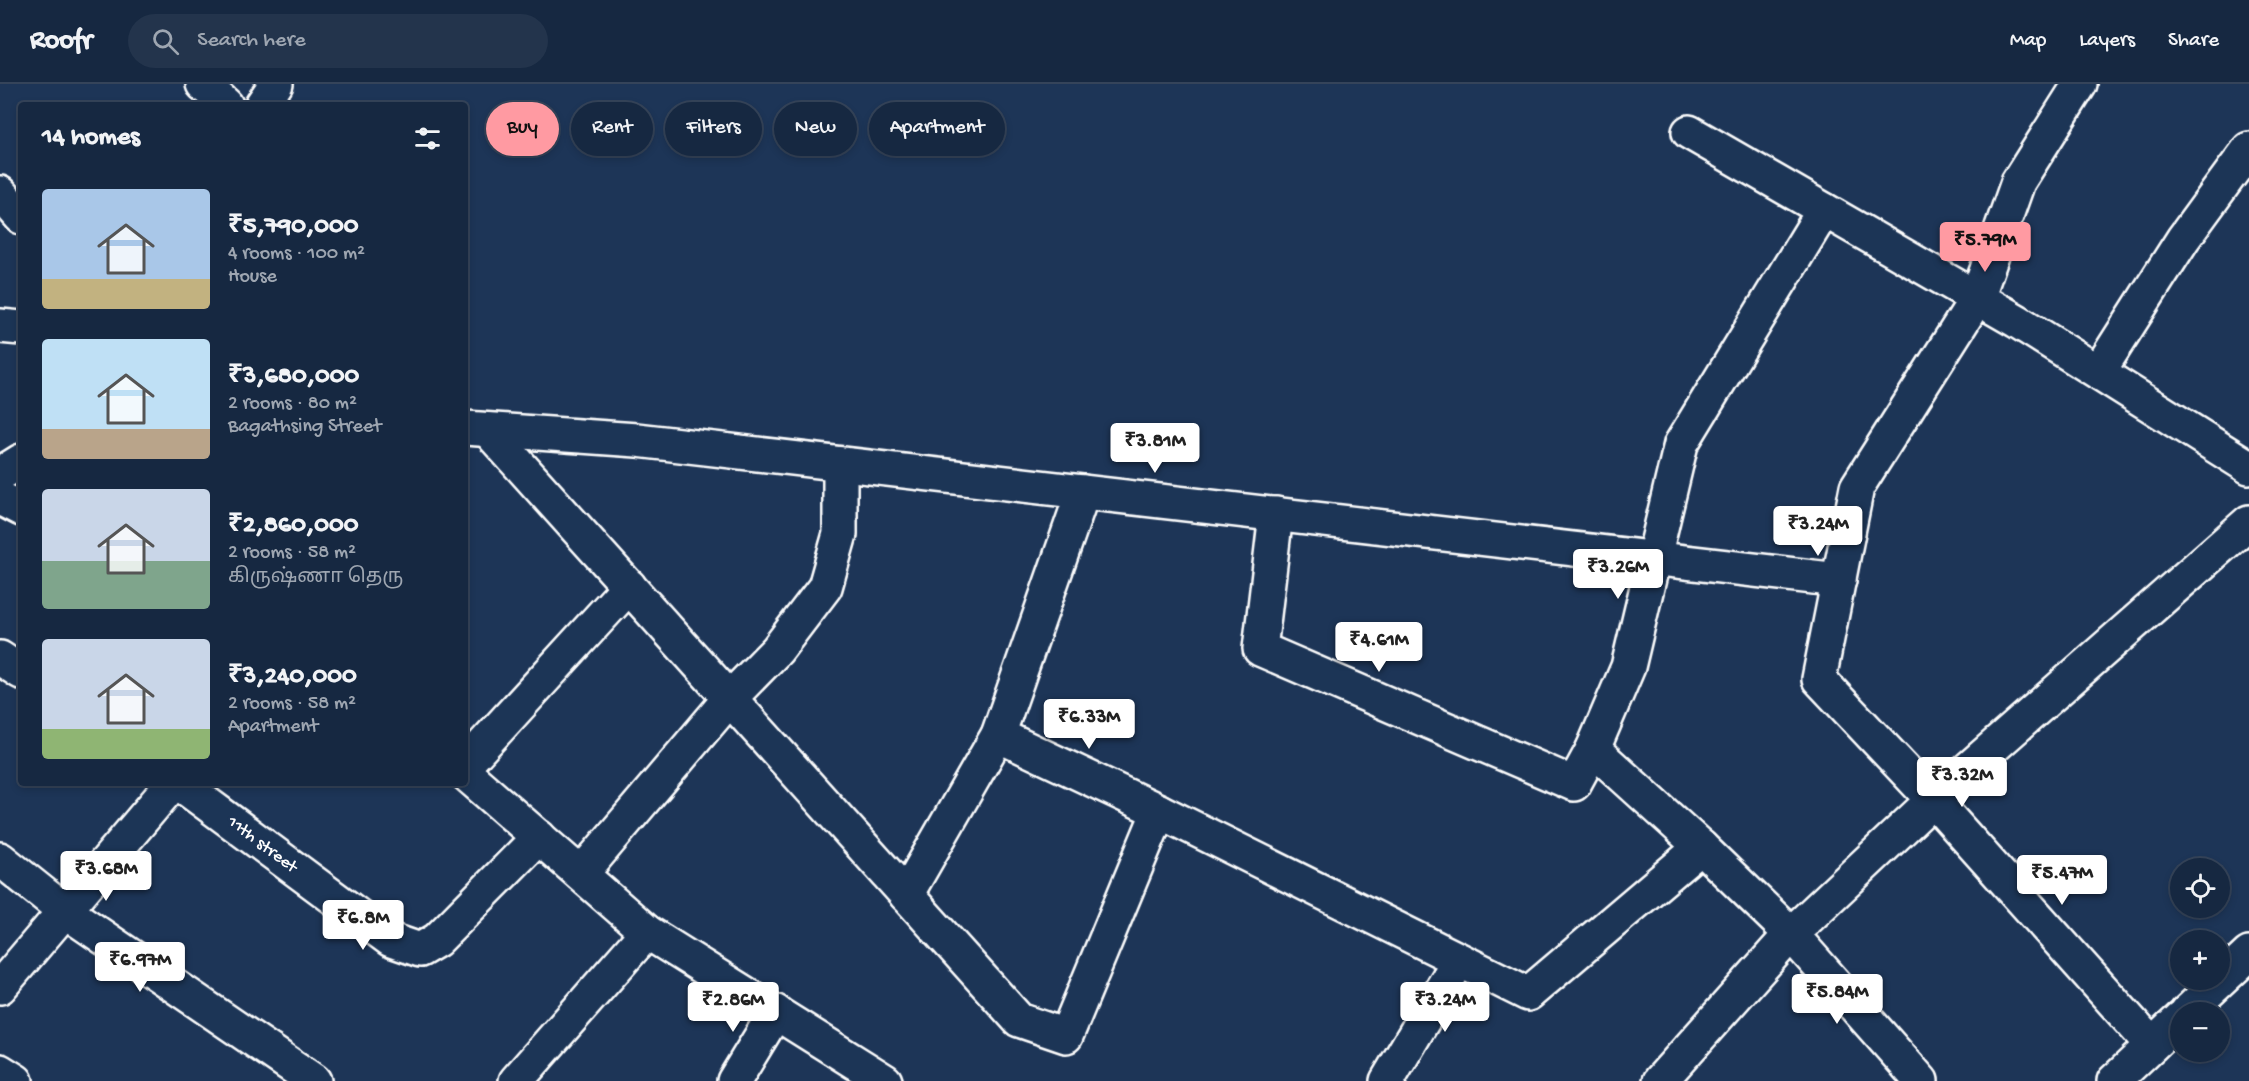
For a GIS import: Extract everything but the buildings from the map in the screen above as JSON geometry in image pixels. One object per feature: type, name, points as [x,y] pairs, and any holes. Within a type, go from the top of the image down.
[{"type":"street","points":[[203,84],[223,102]]},
{"type":"street","points":[[264,102],[276,84]]},
{"type":"street","points":[[2080,84],[2018,182],[1977,298],[1857,488],[1819,679],[1933,800],[2152,1045]]},
{"type":"street","points":[[1689,132],[1977,298],[2099,371],[2249,467]]},
{"type":"street","points":[[2099,371],[2183,239],[2249,149]]},
{"type":"street","points":[[0,193],[18,214]]},
{"type":"street","points":[[1276,514],[1260,650],[1574,784],[1593,749],[1628,667],[1681,444],[1824,210]]},
{"type":"street","points":[[0,326],[18,328]]},
{"type":"street","points":[[477,429],[637,440],[1839,580]]},
{"type":"street","points":[[477,429],[629,586],[1019,1020],[1066,1036],[1159,811]]},
{"type":"street","points":[[0,474],[18,463]]},
{"type":"street","points":[[581,874],[730,698],[777,650],[825,587],[840,534],[840,464]]},
{"type":"street","points":[[906,895],[998,735],[1083,492]]},
{"type":"street","points":[[0,498],[18,507]]},
{"type":"street","points":[[1660,1081],[1791,934],[1933,800],[2249,522]]},
{"type":"street","points":[[468,762],[629,586]]},
{"type":"street","points":[[0,657],[18,670]]},
{"type":"street","points":[[998,735],[1159,811],[1528,994],[1701,847]]},
{"type":"street","points":[[1593,749],[1701,847],[1791,934],[1921,1081]]},
{"type":"street","points":[[468,776],[647,932],[885,1081]]},
{"type":"street","points":[[0,987],[170,786]]},
{"type":"street","name":"11th street","points":[[183,786],[391,940],[420,950],[437,940],[539,837]]},
{"type":"street","points":[[0,859],[64,912],[314,1081]]},
{"type":"street","points":[[516,1081],[647,932]]},
{"type":"street","points":[[2198,1002],[2249,954]]},
{"type":"street","points":[[1387,1081],[1459,960]]},
{"type":"street","points":[[734,1081],[776,1012]]},
{"type":"street","points":[[2114,1081],[2170,1028]]},
{"type":"street","points":[[0,1071],[16,1081]]}]
